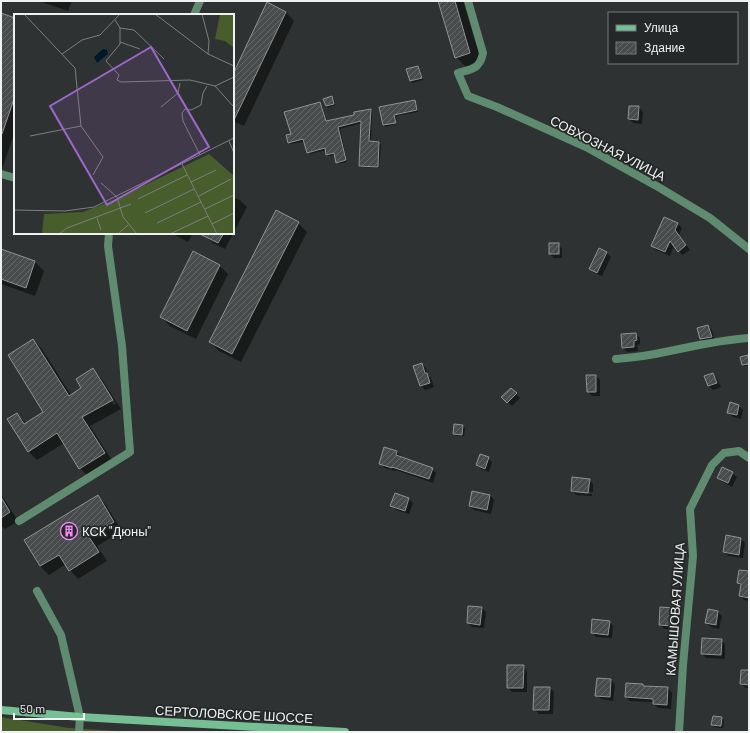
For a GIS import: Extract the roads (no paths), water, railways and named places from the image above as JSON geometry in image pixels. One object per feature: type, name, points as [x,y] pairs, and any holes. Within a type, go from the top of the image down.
[{"type":"main road","name":"СЕРТОЛОВСКОЕ ШОССЕ","points":[[1,710],[80,717],[346,732]]},
{"type":"street","points":[[194,14],[200,1]]},
{"type":"street","name":"СОВХОЗНАЯ УЛИЦА","points":[[468,1],[483,53],[482,61],[475,68],[458,73],[468,96],[586,146],[710,218],[749,249]]},
{"type":"street","points":[[1,174],[14,178]]},
{"type":"street","points":[[19,520],[130,452],[122,346],[108,246],[109,234]]},
{"type":"street","points":[[616,359],[648,355],[729,339],[749,338]]},
{"type":"street","name":"КАМЫШОВАЯ УЛИЦА","points":[[679,732],[683,665],[694,556],[690,509],[712,465],[724,453],[739,451],[749,458]]},
{"type":"street","points":[[37,591],[61,635],[80,717],[79,732]]},
{"type":"place","name":"КСК \"Дюны\"","points":[[69,531]]}]
